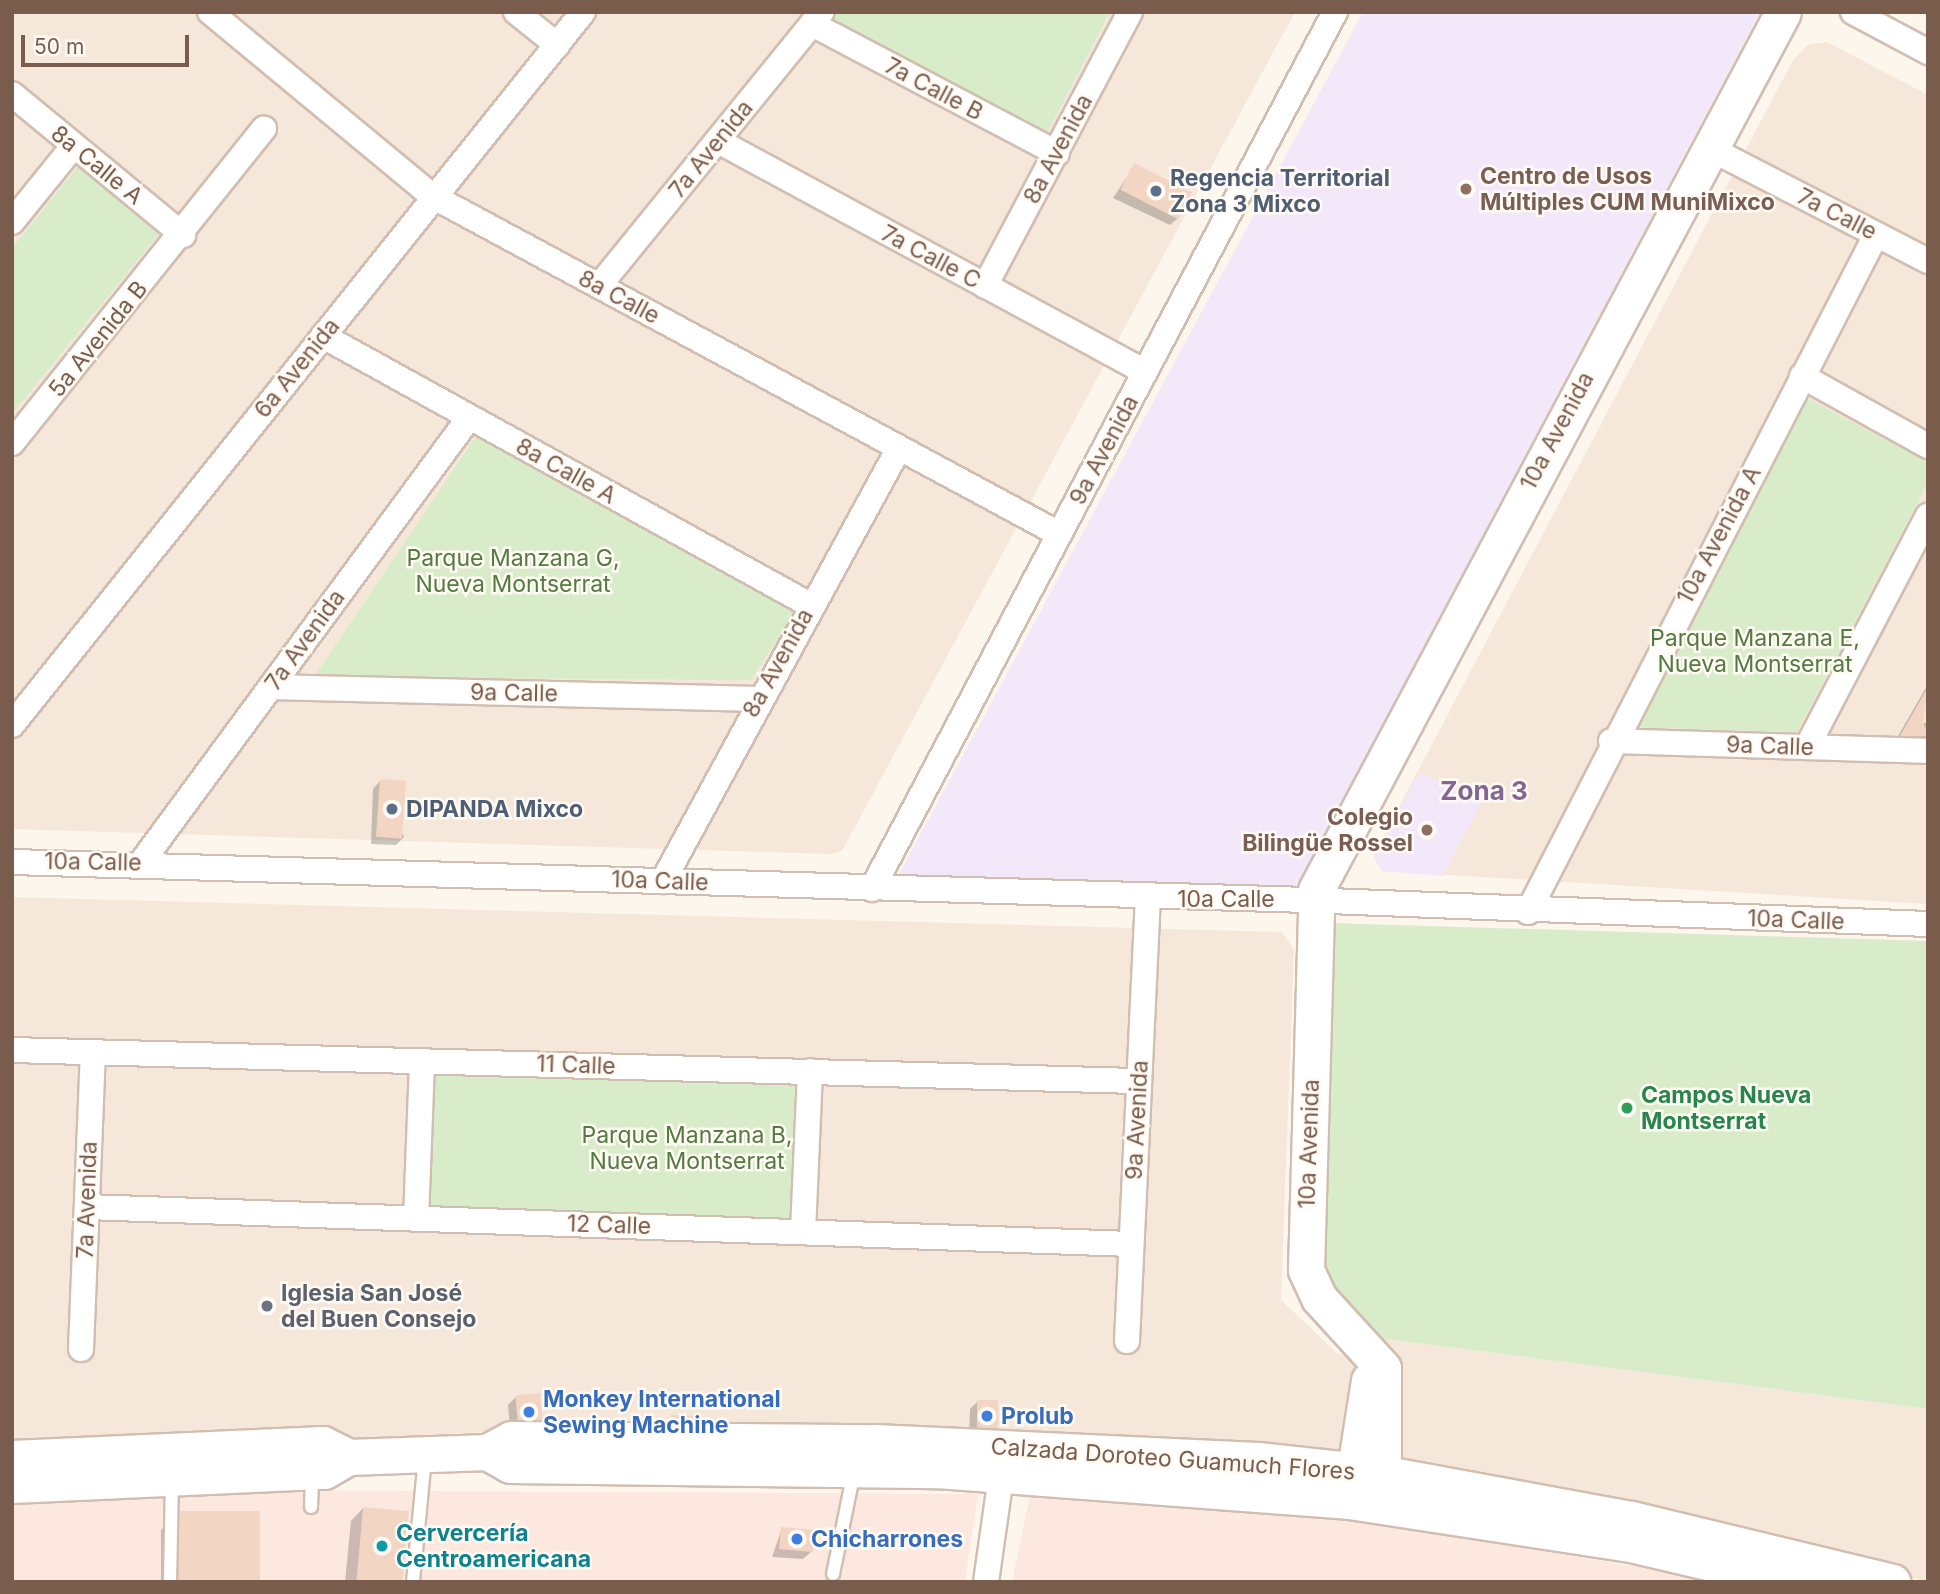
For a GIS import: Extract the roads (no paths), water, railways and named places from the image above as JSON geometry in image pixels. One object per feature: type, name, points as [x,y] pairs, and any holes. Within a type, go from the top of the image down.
[{"type":"main road","name":"10a Avenida","points":[[1368,1487],[1387,1389],[1383,1368],[1319,1298],[1306,1270],[1319,899],[1335,852],[1783,12]]},
{"type":"main road","name":"Calzada Doroteo Guamuch Flores","points":[[12,1485],[312,1471],[348,1457],[487,1452],[511,1439],[1003,1462],[1368,1487],[1632,1519],[1857,1577],[1892,1582]]},
{"type":"main road","name":"Calzada Doroteo Guamuch Flores","points":[[12,1458],[323,1444],[348,1457]]},
{"type":"main road","name":"Calzada Doroteo Guamuch Flores","points":[[487,1452],[510,1465],[855,1468],[1003,1462]]},
{"type":"main road","name":"Calzada Doroteo Guamuch Flores","points":[[1368,1487],[1792,1582]]},
{"type":"street","name":"8a Calle","points":[[210,12],[434,197],[1059,534]]},
{"type":"street","points":[[516,12],[557,44]]},
{"type":"street","name":"6a Avenida","points":[[14,718],[583,12]]},
{"type":"street","name":"8a Avenida","points":[[985,286],[1130,12]]},
{"type":"street","name":"9a Avenida","points":[[872,889],[1335,12]]},
{"type":"street","points":[[1853,12],[1928,52]]},
{"type":"street","name":"7a Calle B","points":[[817,18],[1057,153]]},
{"type":"street","name":"7a Avenida","points":[[599,286],[817,18]]},
{"type":"street","name":"8a Calle A","points":[[12,94],[72,148],[183,234]]},
{"type":"street","name":"5a Avenida B","points":[[12,443],[183,234],[264,129]]},
{"type":"street","name":"7a Calle C","points":[[718,141],[1145,372]]},
{"type":"street","points":[[12,222],[72,148]]},
{"type":"street","name":"7a Calle","points":[[1709,148],[1928,261]]},
{"type":"street","name":"10a Avenida A","points":[[1528,912],[1611,741],[1876,234]]},
{"type":"street","name":"8a Calle A","points":[[323,336],[810,605]]},
{"type":"street","points":[[1802,376],[1928,446]]},
{"type":"street","name":"7a Avenida","points":[[141,863],[469,418]]},
{"type":"street","name":"8a Avenida","points":[[663,881],[757,699],[899,448]]},
{"type":"street","points":[[1807,747],[1928,516]]},
{"type":"street","name":"9a Calle","points":[[271,687],[757,699]]},
{"type":"street","name":"9a Calle","points":[[1611,741],[1928,751]]},
{"type":"street","name":"10a Calle","points":[[12,862],[141,863],[1148,899],[1319,899],[1528,912],[1926,921]]},
{"type":"street","name":"9a Avenida","points":[[1127,1341],[1148,899]]},
{"type":"street","name":"11 Calle","points":[[12,1050],[1139,1080]]},
{"type":"street","name":"7a Avenida","points":[[81,1349],[93,1052]]},
{"type":"street","points":[[416,1219],[422,1061]]},
{"type":"street","points":[[803,1232],[810,1071]]},
{"type":"street","name":"12 Calle","points":[[87,1207],[1131,1244]]},
{"type":"street","points":[[986,1582],[1003,1462]]},
{"type":"lane","points":[[413,1582],[425,1454]]},
{"type":"lane","points":[[833,1574],[855,1468]]},
{"type":"lane","points":[[311,1507],[312,1471]]},
{"type":"lane","points":[[170,1582],[172,1476]]},
{"type":"place","name":"Centro de Usos Múltiples CUM MuniMixco","points":[[1466,189]]},
{"type":"place","name":"Regencia Territorial Zona 3 Mixco","points":[[1156,191]]},
{"type":"place","name":"DIPANDA Mixco","points":[[392,809]]},
{"type":"place","name":"Colegio Bilingüe Rossel","points":[[1427,830]]},
{"type":"place","name":"Campos Nueva Montserrat","points":[[1627,1108]]},
{"type":"place","name":"Iglesia San José del Buen Consejo","points":[[267,1306]]},
{"type":"place","name":"Monkey International Sewing Machine","points":[[529,1412]]},
{"type":"place","name":"Prolub","points":[[987,1416]]},
{"type":"place","name":"Chicharrones","points":[[797,1539]]},
{"type":"place","name":"Cervercería Centroamericana","points":[[382,1546]]},
{"type":"district","name":"Zona 3","points":[[1484,791]]},
{"type":"park label","name":"Parque Manzana G, Nueva Montserrat","points":[[513,571]]},
{"type":"park label","name":"Parque Manzana E, Nueva Montserrat","points":[[1755,651]]},
{"type":"park label","name":"Parque Manzana B, Nueva Montserrat","points":[[687,1148]]}]
